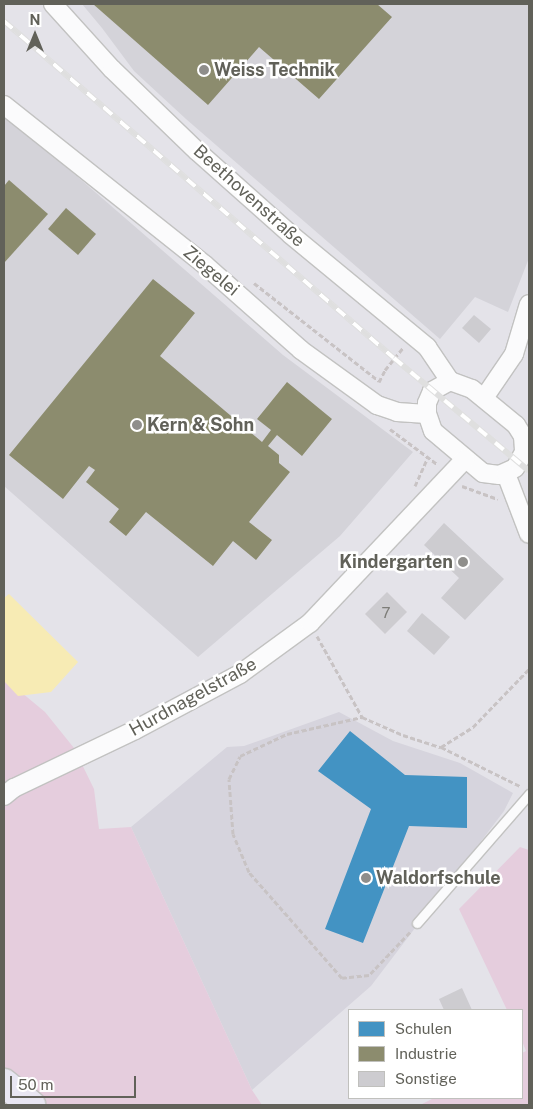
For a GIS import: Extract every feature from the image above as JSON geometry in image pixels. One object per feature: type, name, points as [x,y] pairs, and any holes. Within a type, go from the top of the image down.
[{"type":"main road","points":[[4,1083],[31,1105]]},
{"type":"street","name":"Beethovenstraße","points":[[53,4],[112,69],[197,151],[290,234],[427,348],[450,381]]},
{"type":"street","name":"Ziegelei","points":[[4,105],[205,265],[301,350],[377,405],[397,412],[427,414]]},
{"type":"street","points":[[484,398],[514,354],[529,304]]},
{"type":"street","points":[[450,381],[461,383],[484,398],[516,426],[526,438],[520,462],[506,474],[483,473],[433,431],[427,414],[427,403],[432,390],[450,381]]},
{"type":"street","name":"Hurdnagelstraße","points":[[4,796],[14,788],[135,730],[240,674],[310,623],[465,459]]},
{"type":"street","points":[[506,474],[529,534]]},
{"type":"lane","points":[[417,923],[529,792]]},
{"type":"path","points":[[310,623],[362,717]]},
{"type":"path","points":[[441,747],[473,727],[529,669]]},
{"type":"path","points":[[417,923],[397,947],[369,975],[342,978],[249,872],[233,834],[229,779],[240,756],[287,734],[362,717],[403,735],[441,747],[529,792]]},
{"type":"shaded area","points":[[82,4],[529,4],[529,258],[508,312],[475,297],[440,339],[186,119],[134,71]]},
{"type":"shaded area","points":[[4,113],[283,355],[413,452],[340,536],[198,657],[4,486]]},
{"type":"shaded area","points":[[9,594],[78,662],[51,692],[18,696],[4,681],[4,598]]},
{"type":"shaded area","points":[[4,678],[45,712],[74,748],[94,789],[99,829],[131,827],[252,1090],[262,1105],[31,1105],[4,1082]]},
{"type":"shaded area","points":[[339,712],[393,741],[460,763],[513,793],[504,811],[371,986],[252,1090],[131,827],[227,747],[244,746]]},
{"type":"shaded area","points":[[520,847],[529,850],[529,1105],[420,1105],[432,1099],[523,1099],[523,1052],[526,1051],[523,1044],[523,1009],[507,1009],[459,909]]},
{"type":"building: Schulen","name":"Waldorfschule","points":[[350,731],[405,775],[467,777],[467,828],[409,826],[363,943],[325,929],[371,809],[318,771]]},
{"type":"building: Industrie","name":"Weiss Technik","points":[[93,4],[377,4],[392,17],[319,99],[259,47],[208,105]]},
{"type":"building: Industrie","points":[[9,180],[48,214],[4,263],[4,186]]},
{"type":"building: Industrie","points":[[66,208],[96,234],[78,255],[48,229]]},
{"type":"building: Industrie","name":"Kern & Sohn","points":[[153,279],[195,313],[160,356],[262,442],[271,430],[257,419],[287,382],[332,419],[302,456],[277,435],[268,446],[279,455],[279,463],[290,472],[249,522],[272,540],[256,560],[233,541],[213,566],[146,512],[126,536],[109,522],[119,509],[86,482],[95,470],[89,466],[63,499],[9,455]]},
{"type":"building: Sonstige","points":[[474,315],[491,329],[479,343],[462,328]]},
{"type":"building: Sonstige","name":"Kindergarten","points":[[444,523],[504,579],[465,620],[441,598],[459,578],[424,545]]},
{"type":"building: Sonstige","points":[[387,592],[407,612],[385,634],[365,614]]},
{"type":"building: Sonstige","points":[[422,613],[450,637],[434,655],[407,631]]},
{"type":"building: Sonstige","points":[[462,988],[472,1009],[444,1009],[439,999]]},
{"type":"railway","points":[[4,21],[394,358],[529,471]]},
{"type":"place","name":"Weiss Technik","points":[[204,70]]},
{"type":"place","name":"Kern & Sohn","points":[[137,425]]},
{"type":"place","name":"Kindergarten","points":[[463,562]]},
{"type":"place","name":"Waldorfschule","points":[[366,878]]}]
